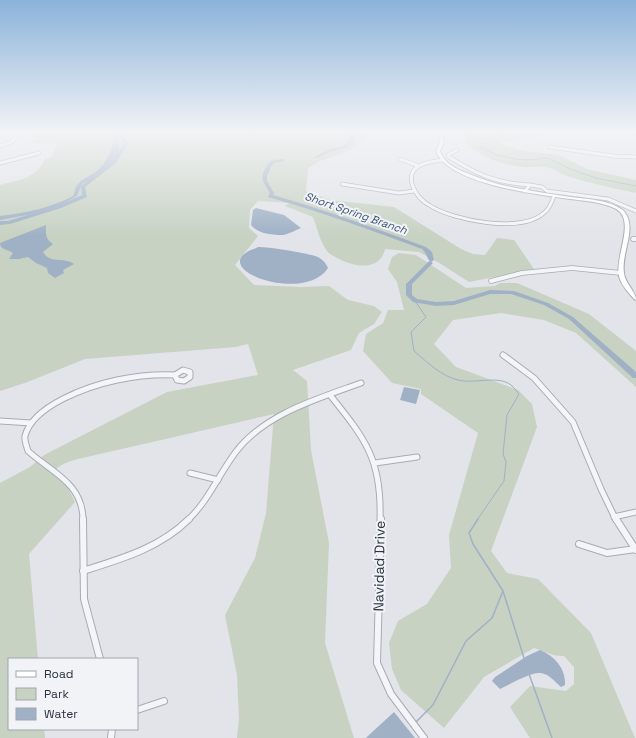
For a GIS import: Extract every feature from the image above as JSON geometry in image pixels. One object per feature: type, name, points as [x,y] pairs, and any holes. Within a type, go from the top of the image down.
[{"type":"street","points":[[417,167],[413,171],[411,183],[414,191],[423,202],[459,220],[484,223],[516,223],[541,215],[550,206],[554,196]]},
{"type":"street","points":[[453,167],[476,179],[497,185],[605,204],[617,208],[631,217]]},
{"type":"street","points":[[466,167],[503,182],[542,187],[547,191],[611,200],[636,211]]},
{"type":"street","points":[[342,184],[399,193],[414,191]]},
{"type":"street","points":[[525,191],[530,185]]},
{"type":"street","points":[[633,232],[634,239],[622,261],[622,275],[624,283],[636,298]]},
{"type":"street","points":[[491,281],[522,273],[572,268],[622,275],[636,292]]},
{"type":"street","points":[[503,355],[534,378],[573,422],[600,489],[614,517],[636,549],[607,553],[579,544]]},
{"type":"street","points":[[100,658],[86,606],[83,571],[83,515],[79,502],[74,491],[66,480],[28,451],[24,437],[31,423],[50,407],[102,384],[137,376],[175,375]]},
{"type":"street","points":[[83,571],[137,554],[173,533],[202,506],[234,454],[257,431],[270,422],[306,404],[361,383]]},
{"type":"street","name":"Navidad Drive","points":[[330,395],[365,441],[375,463],[381,500],[377,663],[382,680],[389,693],[424,738]]},
{"type":"street","points":[[0,421],[31,423]]},
{"type":"street","points":[[375,463],[417,456]]},
{"type":"street","points":[[190,473],[218,480]]},
{"type":"street","points":[[614,517],[636,512]]},
{"type":"street","points":[[138,710],[164,701]]},
{"type":"green space","points":[[40,167],[309,167],[306,191],[330,200],[394,207],[461,249],[473,254],[485,255],[497,238],[514,240],[534,269],[469,282],[419,252],[385,249],[378,261],[372,264],[365,266],[351,264],[329,253],[322,243],[313,217],[285,206],[289,203],[258,201],[250,210],[249,228],[258,236],[235,265],[254,285],[300,287],[329,286],[348,300],[374,306],[382,312],[374,324],[359,333],[351,350],[293,370],[307,381],[311,450],[329,543],[325,643],[354,738],[237,738],[239,719],[237,675],[225,615],[255,558],[266,513],[274,414],[78,459],[64,464],[55,471],[53,474],[67,486],[75,502],[29,554],[38,658],[8,658],[8,730],[44,730],[45,738],[0,738],[0,483],[30,467],[44,455],[167,392],[258,375],[248,344],[236,347],[85,359],[25,383],[0,391],[0,185],[21,180]]},
{"type":"green space","points":[[545,167],[584,167],[636,180],[636,193],[595,184],[567,176]]},
{"type":"green space","points":[[399,253],[416,255],[466,288],[495,286],[500,283],[517,283],[589,314],[636,351],[636,387],[576,333],[544,320],[501,313],[453,320],[434,344],[456,367],[518,390],[532,404],[537,427],[491,551],[507,573],[538,579],[591,633],[635,738],[530,738],[510,707],[530,686],[566,691],[574,684],[574,667],[564,656],[553,655],[534,648],[484,677],[444,728],[401,690],[392,669],[389,643],[398,621],[427,604],[451,568],[449,535],[478,433],[421,394],[421,389],[392,383],[363,351],[366,334],[383,323],[388,310],[404,310],[397,282],[388,269],[392,257]]},
{"type":"water","points":[[100,167],[107,167],[82,184],[77,196],[57,207],[38,213],[0,220],[0,216],[38,209],[56,204],[73,196],[78,184]]},
{"type":"water","points":[[256,208],[284,215],[301,228],[283,235],[261,232],[251,225],[253,210]]},
{"type":"water","points":[[46,225],[47,238],[53,244],[43,252],[50,258],[74,264],[63,270],[64,273],[55,278],[48,273],[47,268],[28,257],[9,259],[13,253],[0,245],[0,243]]},
{"type":"water","points":[[258,247],[289,250],[313,255],[323,260],[328,268],[317,278],[301,283],[284,284],[267,281],[252,275],[243,268],[240,260],[247,252]]},
{"type":"water","points":[[404,387],[420,390],[416,404],[400,400]]},
{"type":"water","points":[[540,650],[555,659],[564,674],[565,685],[561,687],[549,676],[543,673],[536,673],[525,677],[500,689],[492,681],[495,677],[527,656]]},
{"type":"water","points":[[394,712],[415,738],[366,738],[369,735]]},
{"type":"waterway","points":[[0,223],[8,223],[59,207],[85,196],[83,187],[108,167]]},
{"type":"waterway","name":"Short Spring Branch","points":[[268,167],[264,181],[272,193],[270,196],[357,223],[424,248],[429,252],[431,260]]},
{"type":"waterway","points":[[567,167],[596,178],[636,186]]},
{"type":"waterway","name":"Short Spring Branch","points":[[430,263],[409,284],[409,295],[415,301],[436,304],[454,303],[490,292],[512,292],[546,304],[571,318],[636,376]]},
{"type":"waterway","points":[[415,301],[426,317],[411,332],[414,351],[434,368],[452,378],[464,381],[503,381],[511,385],[519,394],[507,415],[503,454],[506,462],[504,481],[477,520]]},
{"type":"waterway","points":[[478,519],[469,533],[473,544],[503,591]]},
{"type":"waterway","points":[[415,723],[433,705],[466,641],[492,618],[503,591]]},
{"type":"waterway","points":[[503,591],[524,658]]},
{"type":"waterway","points":[[529,674],[552,738]]}]
